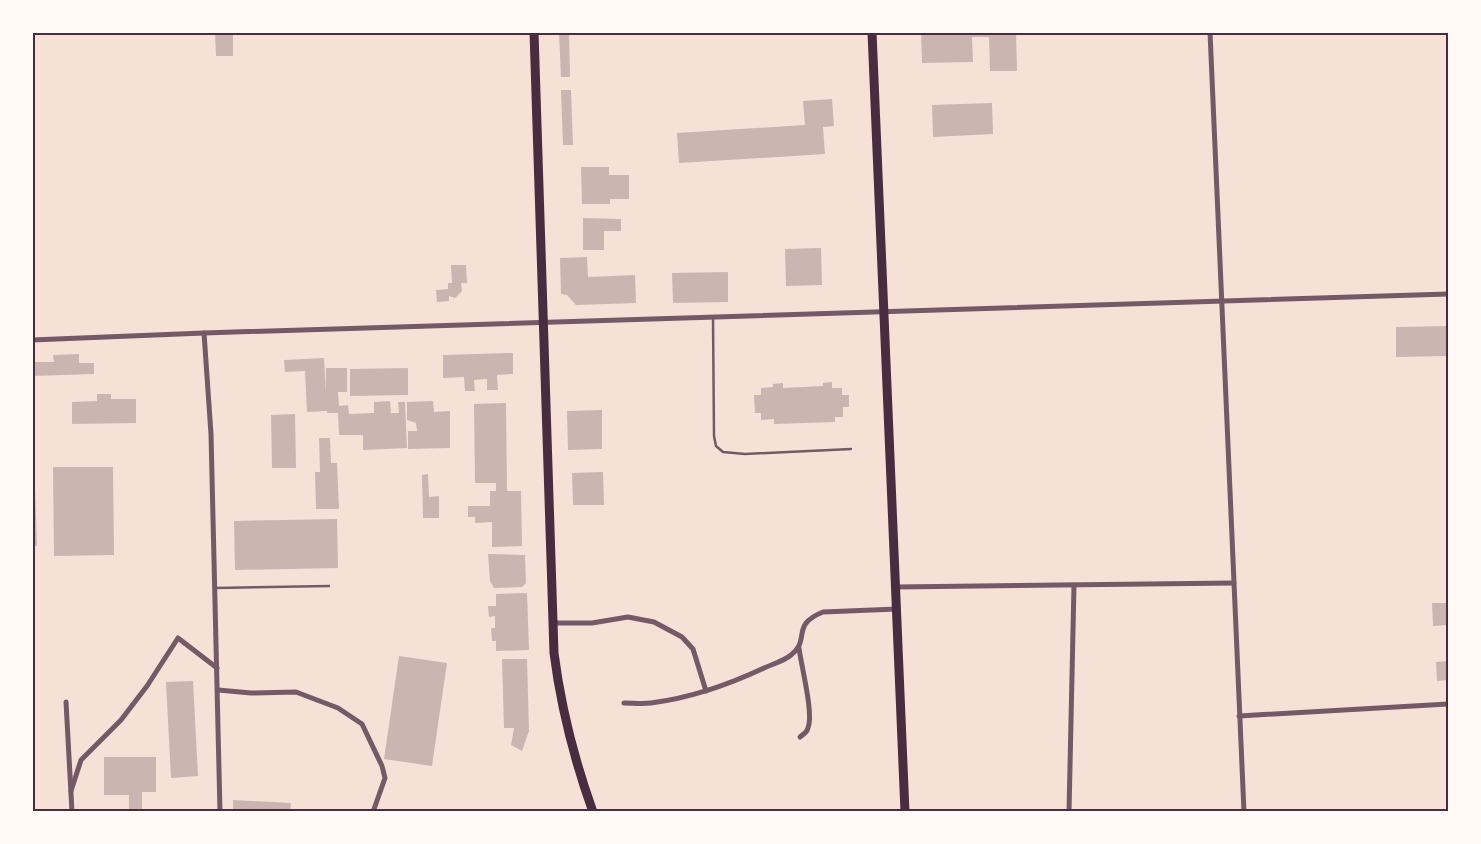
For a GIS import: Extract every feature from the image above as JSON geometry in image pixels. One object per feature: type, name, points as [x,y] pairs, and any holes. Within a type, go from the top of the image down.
[{"type":"main road","points":[[534,32],[542,322],[555,660],[564,717],[579,773],[593,812]]},
{"type":"main road","points":[[872,32],[906,812]]},
{"type":"street","points":[[1210,32],[1244,812]]},
{"type":"street","points":[[32,340],[1448,294]]},
{"type":"street","points":[[204,333],[211,434],[220,812]]},
{"type":"street","points":[[896,587],[1234,583]]},
{"type":"street","points":[[1068,812],[1074,585]]},
{"type":"street","points":[[800,737],[809,727],[809,712],[798,648],[806,622],[813,616],[823,612],[897,609]]},
{"type":"street","points":[[553,624],[592,623],[628,617],[654,622],[682,637],[693,649],[706,691]]},
{"type":"street","points":[[71,791],[81,760],[121,720],[147,686],[178,638],[217,668]]},
{"type":"street","points":[[624,703],[652,703],[716,689],[790,656],[798,648]]},
{"type":"street","points":[[218,690],[251,693],[296,692],[338,708],[362,724],[382,766],[385,778],[373,812]]},
{"type":"street","points":[[66,702],[72,812]]},
{"type":"street","points":[[1239,716],[1448,704]]},
{"type":"lane","points":[[713,317],[714,436],[716,446],[723,452],[745,454],[851,449]]},
{"type":"lane","points":[[215,588],[329,586]]},
{"type":"building","points":[[215,32],[233,32],[233,56],[216,56]]},
{"type":"building","points":[[559,32],[569,32],[570,77],[561,77]]},
{"type":"building","points":[[921,32],[1016,32],[1017,71],[990,71],[989,37],[972,37],[973,62],[922,63]]},
{"type":"building","points":[[561,90],[571,90],[573,145],[563,145]]},
{"type":"building","points":[[832,99],[834,126],[823,127],[825,154],[679,163],[677,133],[805,125],[803,101]]},
{"type":"building","points":[[992,103],[993,134],[933,137],[932,105]]},
{"type":"building","points":[[581,167],[609,167],[609,175],[629,175],[629,199],[610,199],[610,204],[582,204]]},
{"type":"building","points":[[583,218],[621,219],[621,231],[604,231],[604,250],[583,250]]},
{"type":"building","points":[[821,248],[822,285],[786,286],[785,249]]},
{"type":"building","points":[[587,257],[588,277],[635,275],[636,303],[576,305],[567,295],[561,294],[560,258]]},
{"type":"building","points":[[451,265],[466,265],[467,283],[461,283],[462,291],[455,298],[449,296],[449,301],[437,302],[436,290],[448,289],[448,283],[452,283]]},
{"type":"building","points":[[728,272],[728,302],[673,303],[672,273]]},
{"type":"building","points":[[1448,326],[1448,356],[1396,357],[1396,327]]},
{"type":"building","points":[[513,353],[513,374],[497,375],[498,390],[487,390],[487,379],[474,380],[475,391],[465,391],[464,377],[443,378],[443,355]]},
{"type":"building","points":[[79,354],[79,363],[94,363],[94,374],[32,376],[32,362],[54,362],[53,355]]},
{"type":"building","points":[[324,358],[326,393],[326,368],[347,368],[347,392],[338,392],[339,406],[348,405],[349,414],[374,413],[374,402],[390,401],[391,413],[399,413],[398,402],[405,402],[407,448],[363,450],[363,435],[339,435],[338,413],[327,413],[327,411],[307,412],[305,371],[285,372],[284,360]]},
{"type":"building","points":[[408,368],[408,395],[350,396],[350,369]]},
{"type":"building","points":[[832,382],[832,388],[842,388],[842,395],[849,395],[849,407],[843,407],[843,417],[835,417],[835,422],[774,424],[774,419],[761,420],[761,413],[755,413],[754,395],[761,395],[761,388],[773,387],[773,384],[783,383],[783,388],[823,386],[823,383]]},
{"type":"building","points":[[97,394],[111,394],[111,399],[136,399],[136,423],[72,424],[72,402],[97,401]]},
{"type":"building","points":[[433,401],[434,412],[450,411],[450,448],[408,449],[408,431],[417,431],[416,423],[407,420],[407,402]]},
{"type":"building","points":[[506,403],[507,491],[521,491],[522,546],[492,547],[492,522],[475,523],[475,517],[468,517],[468,506],[490,506],[490,491],[496,491],[496,483],[475,483],[474,404]]},
{"type":"building","points":[[602,410],[602,449],[568,450],[567,411]]},
{"type":"building","points":[[295,414],[296,468],[272,468],[271,415]]},
{"type":"building","points":[[319,438],[330,438],[331,463],[337,463],[339,509],[316,509],[315,472],[320,472]]},
{"type":"building","points":[[32,457],[34,457],[37,546],[32,546]]},
{"type":"building","points":[[53,467],[113,467],[114,555],[54,556]]},
{"type":"building","points":[[603,472],[604,505],[573,505],[572,473]]},
{"type":"building","points":[[428,474],[429,497],[439,496],[439,518],[423,518],[422,475]]},
{"type":"building","points":[[337,519],[338,568],[235,570],[234,521]]},
{"type":"building","points":[[488,554],[525,555],[526,583],[522,587],[494,588],[490,581]]},
{"type":"building","points":[[527,593],[529,650],[496,651],[496,641],[492,641],[491,628],[495,628],[495,616],[489,617],[488,606],[496,606],[496,594]]},
{"type":"building","points":[[1432,603],[1448,603],[1448,625],[1433,626]]},
{"type":"building","points":[[399,656],[447,663],[432,766],[384,759]]},
{"type":"building","points":[[502,659],[527,659],[529,731],[522,751],[511,745],[514,728],[504,728]]},
{"type":"building","points":[[1448,661],[1448,680],[1437,681],[1436,662]]},
{"type":"building","points":[[193,681],[198,776],[171,778],[166,682]]},
{"type":"building","points":[[104,757],[156,757],[156,792],[142,792],[142,811],[129,811],[129,795],[104,795]]},
{"type":"building","points":[[233,800],[291,803],[290,812],[233,812]]}]
